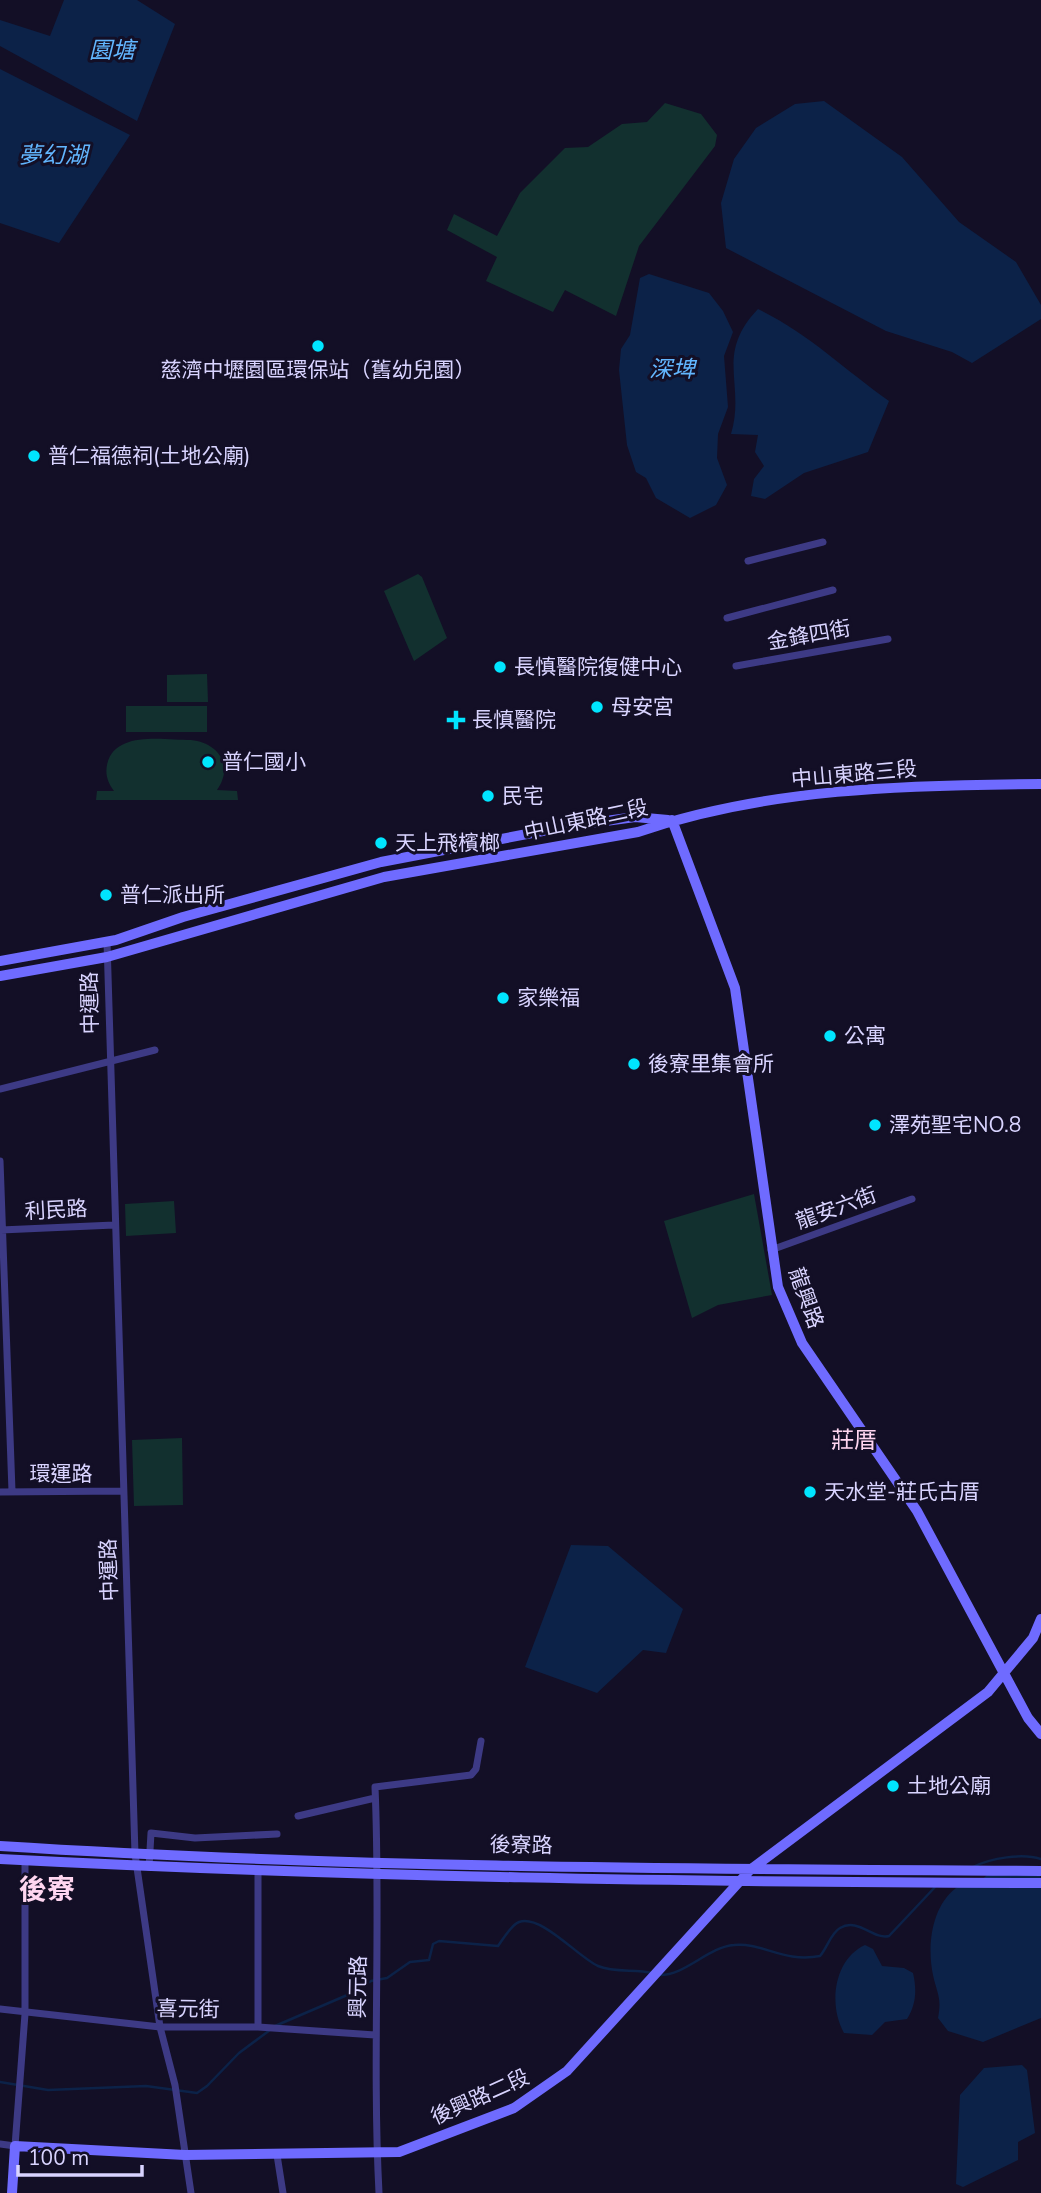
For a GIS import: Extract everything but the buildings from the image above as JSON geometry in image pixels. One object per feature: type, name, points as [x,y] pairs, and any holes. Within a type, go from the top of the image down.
[{"type":"street","points":[[748,561],[823,542]]},
{"type":"street","points":[[727,618],[834,590]]},
{"type":"street","name":"金鋒四街","points":[[736,666],[888,639]]},
{"type":"street","name":"中山東路三段","points":[[672,820],[771,800],[845,791],[1041,784]]},
{"type":"street","name":"中山東路二段","points":[[0,961],[107,942],[381,862],[569,825],[635,817],[672,820]]},
{"type":"street","name":"中山東路二段","points":[[0,976],[107,957],[384,877],[638,832],[672,820]]},
{"type":"street","name":"龍興路","points":[[672,820],[735,988],[778,1287],[802,1343],[917,1511],[1041,1734]]},
{"type":"street","name":"中運路","points":[[107,942],[135,1854],[160,2027],[175,2085],[191,2193]]},
{"type":"street","points":[[0,1089],[155,1050]]},
{"type":"street","points":[[0,1161],[12,1492]]},
{"type":"street","name":"龍安六街","points":[[771,1250],[912,1199]]},
{"type":"street","name":"利民路","points":[[2,1230],[114,1225]]},
{"type":"street","name":"環運路","points":[[0,1492],[123,1491]]},
{"type":"street","name":"後興路二段","points":[[0,2144],[185,2155],[377,2154],[399,2152],[514,2108],[567,2071],[750,1870],[988,1692],[1037,1640],[1041,1619]]},
{"type":"street","name":"興元路","points":[[379,2193],[375,2035],[378,1861],[375,1787],[380,1784],[471,1775],[475,1769],[481,1741]]},
{"type":"street","points":[[298,1816],[375,1798]]},
{"type":"street","points":[[149,1867],[150,1833],[195,1838],[277,1835]]},
{"type":"street","name":"後寮路","points":[[0,1846],[150,1855],[750,1870],[1041,1871]]},
{"type":"street","name":"後寮路","points":[[0,1859],[149,1867],[738,1882],[1041,1883]]},
{"type":"street","points":[[12,2193],[25,2014],[25,1861]]},
{"type":"street","points":[[258,1870],[258,2026]]},
{"type":"street","name":"喜元街","points":[[0,2009],[25,2014],[160,2027],[258,2026],[375,2035]]},
{"type":"street","points":[[277,2155],[283,2193]]},
{"type":"green space","points":[[665,103],[701,114],[717,135],[715,146],[639,246],[616,316],[565,290],[553,312],[486,281],[497,257],[447,230],[454,214],[497,236],[520,193],[565,148],[588,147],[622,124],[647,122]]},
{"type":"green space","points":[[418,574],[422,577],[447,638],[414,661],[384,591]]},
{"type":"green space","points":[[207,674],[208,702],[167,702],[167,675]]},
{"type":"green space","points":[[126,706],[207,706],[207,732],[126,732]]},
{"type":"green space","points":[[141,739],[191,740],[209,746],[221,757],[224,772],[217,790],[237,791],[238,800],[96,800],[97,791],[114,791],[106,769],[112,754],[119,746]]},
{"type":"green space","points":[[754,1194],[772,1295],[718,1305],[692,1318],[664,1221]]},
{"type":"green space","points":[[174,1201],[176,1233],[126,1236],[125,1204]]},
{"type":"green space","points":[[182,1438],[183,1505],[134,1506],[132,1440]]},
{"type":"water","name":"園塘","points":[[64,0],[137,0],[175,24],[137,121],[0,46],[0,20],[50,36]]},
{"type":"water","name":"夢幻湖","points":[[0,69],[130,135],[59,243],[0,223]]},
{"type":"water","points":[[824,101],[902,157],[959,222],[1016,262],[1041,305],[1041,319],[972,363],[952,352],[886,331],[726,248],[721,203],[734,159],[756,128],[795,104]]},
{"type":"water","name":"深埤","points":[[649,274],[709,293],[723,311],[733,332],[724,356],[728,407],[718,434],[717,458],[727,485],[716,505],[690,518],[656,498],[646,478],[636,472],[627,445],[619,370],[621,349],[630,335],[640,278]]},
{"type":"water","name":"深埤","points":[[758,309],[810,340],[889,401],[868,452],[804,473],[765,499],[751,496],[754,479],[764,466],[755,452],[758,435],[731,434],[735,416],[734,356],[737,341]]},
{"type":"water","points":[[571,1545],[608,1546],[683,1609],[666,1653],[643,1650],[597,1693],[525,1667]]},
{"type":"water","points":[[995,1869],[1039,1873],[1041,1878],[1041,2018],[983,2042],[948,2031],[938,2018],[939,2000],[931,1964],[931,1940],[936,1916],[948,1896],[956,1888],[980,1880]]},
{"type":"water","points":[[865,1945],[873,1949],[882,1966],[904,1968],[913,1973],[914,2003],[907,2019],[885,2022],[872,2035],[844,2033],[836,2009],[837,1984],[846,1961]]},
{"type":"water","points":[[1022,2065],[1027,2070],[1035,2133],[1018,2142],[1018,2160],[963,2187],[956,2184],[960,2095],[984,2068]]},
{"type":"waterway","points":[[973,1867],[1007,1857],[1041,1859]]},
{"type":"waterway","points":[[659,1975],[678,1971],[715,1951],[734,1945],[754,1946],[795,1957],[820,1956],[834,1933],[847,1925],[889,1936],[936,1886]]},
{"type":"waterway","points":[[275,2026],[352,1993],[371,1981],[387,1978],[410,1962],[429,1960],[433,1944],[439,1941],[498,1946],[510,1929],[519,1922],[538,1924],[598,1966],[652,1973]]},
{"type":"waterway","points":[[0,2082],[48,2090],[146,2086],[197,2093],[239,2053],[270,2030]]},
{"type":"place","name":"慈濟中壢園區環保站（舊幼兒園）","points":[[318,346]]},
{"type":"place","name":"普仁福德祠(土地公廟)","points":[[34,456]]},
{"type":"place","name":"長慎醫院復健中心","points":[[500,667]]},
{"type":"place","name":"母安宮","points":[[597,707]]},
{"type":"place","name":"長慎醫院","points":[[456,720]]},
{"type":"place","name":"普仁國小","points":[[208,762]]},
{"type":"place","name":"民宅","points":[[488,796]]},
{"type":"place","name":"天上飛檳榔","points":[[381,843]]},
{"type":"place","name":"普仁派出所","points":[[106,895]]},
{"type":"place","name":"家樂福","points":[[503,998]]},
{"type":"place","name":"公寓","points":[[830,1036]]},
{"type":"place","name":"後寮里集會所","points":[[634,1064]]},
{"type":"place","name":"澤苑聖宅NO.8","points":[[875,1125]]},
{"type":"place","name":"天水堂-莊氏古厝","points":[[810,1492]]},
{"type":"place","name":"土地公廟","points":[[893,1786]]},
{"type":"district","name":"莊厝","points":[[854,1440]]},
{"type":"district","name":"後寮","points":[[47,1889]]}]
